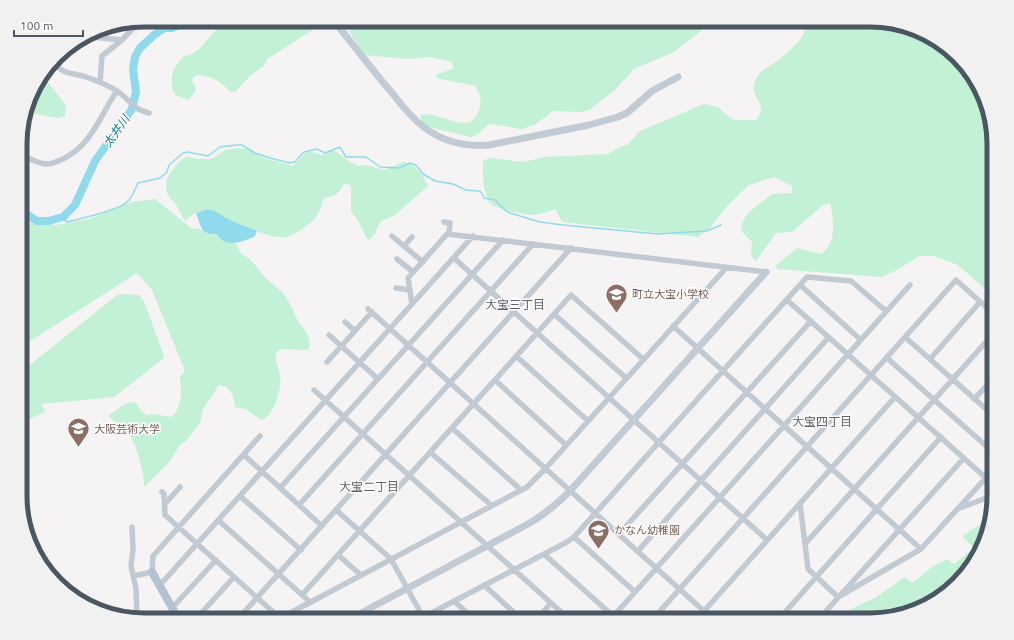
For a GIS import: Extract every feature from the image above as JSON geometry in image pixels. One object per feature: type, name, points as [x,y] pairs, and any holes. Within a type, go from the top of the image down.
[{"type":"main road","points":[[152,572],[175,613]]},
{"type":"street","points":[[339,27],[403,106],[423,127],[432,133],[458,144],[474,146],[489,145],[589,125],[618,117],[627,112],[656,88],[678,76]]},
{"type":"street","points":[[100,82],[102,56],[122,40],[134,28]]},
{"type":"street","points":[[96,37],[122,40]]},
{"type":"street","points":[[57,66],[63,71],[70,74],[100,82],[117,91],[136,109],[150,113]]},
{"type":"street","points":[[27,157],[47,164],[53,163],[83,146],[117,91]]},
{"type":"street","points":[[444,222],[450,223],[449,234]]},
{"type":"street","points":[[412,304],[408,278],[447,234],[766,272]]},
{"type":"street","points":[[392,236],[422,262]]},
{"type":"street","points":[[404,246],[412,236]]},
{"type":"street","points":[[160,585],[473,236]]},
{"type":"street","points":[[280,488],[503,240]]},
{"type":"street","points":[[299,505],[490,291],[534,244]]},
{"type":"street","points":[[243,613],[571,248]]},
{"type":"street","points":[[454,258],[767,540]]},
{"type":"street","points":[[397,259],[413,272]]},
{"type":"street","points":[[291,613],[532,483],[726,268]]},
{"type":"street","points":[[361,613],[488,546],[541,516],[556,505],[766,272]]},
{"type":"street","points":[[433,613],[574,537],[807,277],[851,282],[886,311]]},
{"type":"street","points":[[658,613],[956,280],[987,308]]},
{"type":"street","points":[[800,285],[861,340]]},
{"type":"street","points":[[616,613],[910,285]]},
{"type":"street","points":[[396,288],[410,290]]},
{"type":"street","points":[[302,595],[571,295],[643,359]]},
{"type":"street","points":[[787,300],[986,478],[921,549],[838,597]]},
{"type":"street","points":[[930,359],[980,302]]},
{"type":"street","points":[[327,362],[355,331],[370,311],[704,611],[895,396]]},
{"type":"street","points":[[554,314],[626,378]]},
{"type":"street","points":[[619,534],[811,321]]},
{"type":"street","points":[[345,322],[355,331]]},
{"type":"street","points":[[673,326],[921,549]]},
{"type":"street","points":[[329,335],[378,379]]},
{"type":"street","points":[[638,551],[829,337]]},
{"type":"street","points":[[905,337],[987,410]]},
{"type":"street","points":[[805,544],[987,341]]},
{"type":"street","points":[[516,356],[588,421]]},
{"type":"street","points":[[887,358],[987,447]]},
{"type":"street","points":[[495,380],[566,445]]},
{"type":"street","points":[[974,399],[987,385]]},
{"type":"street","points":[[314,390],[562,613]]},
{"type":"street","points":[[452,428],[521,490]]},
{"type":"street","points":[[133,576],[152,572],[153,556],[260,436]]},
{"type":"street","points":[[784,613],[941,437]]},
{"type":"street","points":[[430,452],[492,505]]},
{"type":"street","points":[[244,455],[322,526]]},
{"type":"street","points":[[824,613],[964,458]]},
{"type":"street","points":[[165,504],[180,487]]},
{"type":"street","points":[[162,492],[164,494],[165,515],[273,613]]},
{"type":"street","points":[[240,496],[301,550]]},
{"type":"street","points":[[958,509],[987,498]]},
{"type":"street","points":[[800,503],[808,569],[838,597]]},
{"type":"street","points":[[336,510],[391,559],[419,613]]},
{"type":"street","points":[[218,520],[310,602]]},
{"type":"street","points":[[132,527],[133,549],[131,566],[136,588],[137,613]]},
{"type":"street","points":[[574,537],[635,592]]},
{"type":"street","points":[[544,554],[607,613]]},
{"type":"street","points":[[338,555],[361,575]]},
{"type":"street","points":[[172,608],[216,560]]},
{"type":"street","points":[[201,613],[234,577]]},
{"type":"street","points":[[484,585],[514,613]]},
{"type":"street","points":[[454,601],[467,613]]},
{"type":"street","points":[[542,613],[551,603]]},
{"type":"green space","points":[[218,27],[321,27],[314,29],[267,59],[264,66],[251,75],[235,92],[231,92],[217,80],[201,75],[195,76],[193,78],[193,84],[196,89],[188,100],[175,95],[172,88],[174,68],[184,56],[190,55],[199,49]]},
{"type":"green space","points":[[346,27],[706,27],[674,52],[634,69],[614,91],[589,110],[582,112],[553,111],[536,124],[522,129],[489,124],[478,134],[471,137],[428,127],[422,122],[420,115],[432,115],[464,123],[473,120],[476,116],[481,102],[479,93],[475,86],[436,78],[436,75],[454,68],[451,62],[431,57],[408,59],[364,55]]},
{"type":"green space","points":[[806,27],[870,27],[893,29],[922,39],[935,47],[953,61],[963,73],[978,99],[983,114],[987,137],[987,291],[958,265],[934,256],[920,256],[895,271],[881,277],[778,269],[775,266],[797,248],[821,254],[826,249],[830,243],[833,230],[833,216],[830,203],[823,205],[792,232],[776,233],[756,261],[751,256],[752,242],[742,232],[741,225],[748,213],[772,194],[792,193],[792,186],[774,177],[749,185],[728,205],[710,228],[698,237],[562,222],[555,209],[530,215],[498,207],[490,203],[487,198],[484,188],[483,161],[489,158],[524,162],[544,157],[608,154],[627,145],[640,131],[704,104],[718,107],[729,117],[735,120],[756,120],[761,110],[754,92],[757,77],[762,71],[792,49],[803,35]]},
{"type":"green space","points":[[46,80],[66,105],[65,116],[58,118],[31,113],[36,99]]},
{"type":"green space","points":[[237,148],[248,149],[264,158],[293,166],[308,151],[322,155],[335,151],[350,162],[359,166],[366,165],[384,170],[403,162],[410,164],[421,173],[428,186],[395,215],[382,221],[379,224],[375,234],[369,240],[366,238],[360,224],[351,211],[351,186],[347,184],[344,184],[340,191],[336,194],[331,197],[324,198],[318,213],[311,222],[296,233],[286,237],[273,236],[255,231],[209,210],[197,212],[185,222],[182,214],[168,195],[166,189],[166,183],[173,168],[187,156],[196,159],[211,159],[225,150]]},
{"type":"green space","points":[[155,199],[191,228],[203,230],[209,234],[216,234],[224,241],[235,242],[241,254],[252,261],[268,280],[284,295],[306,332],[310,344],[309,349],[306,350],[284,349],[276,353],[280,374],[279,394],[270,413],[261,420],[246,409],[235,407],[233,396],[229,390],[226,387],[219,385],[203,409],[200,423],[186,441],[180,445],[170,461],[144,487],[142,469],[133,442],[121,426],[108,416],[125,404],[135,402],[146,415],[154,414],[171,417],[175,414],[179,404],[181,393],[180,377],[185,371],[152,290],[137,273],[27,343],[27,221],[32,223],[56,225],[89,219],[132,202]]},
{"type":"green space","points":[[117,295],[139,295],[144,301],[164,356],[163,359],[114,397],[42,404],[45,412],[27,420],[27,378],[29,377],[27,367]]},
{"type":"green space","points":[[984,524],[975,548],[967,561],[947,584],[935,593],[915,604],[893,611],[877,613],[847,613],[849,610],[875,598],[905,577],[912,583],[932,567],[947,559],[954,564],[974,548],[962,536]]},
{"type":"water","points":[[205,210],[214,211],[230,220],[257,231],[255,236],[244,241],[231,243],[223,241],[216,234],[207,233],[202,229],[196,213]]},
{"type":"waterway","name":"太井川","points":[[27,215],[37,221],[48,221],[63,217],[75,205],[95,161],[132,109],[136,92],[133,69],[135,57],[140,48],[154,35],[165,28],[175,27]]},
{"type":"waterway","points":[[63,217],[67,222],[99,214],[123,205],[130,198],[138,183],[160,178],[167,172],[169,165],[183,153],[187,152],[208,156],[220,147],[242,145],[255,153],[290,163],[295,162],[304,152],[317,149],[325,153],[340,147],[346,157],[366,157],[380,167],[399,168],[410,163],[417,166],[423,174],[435,181],[453,184],[466,190],[481,192],[484,198],[495,200],[510,213],[540,222],[658,234],[707,231],[721,225]]},
{"type":"place","name":"町立大宝小学校","points":[[617,314]]},
{"type":"place","name":"大阪芸術大学","points":[[78,448]]},
{"type":"place","name":"かなん幼稚園","points":[[598,550]]},
{"type":"district","name":"大宝三丁目","points":[[515,304]]},
{"type":"district","name":"大宝四丁目","points":[[822,421]]},
{"type":"district","name":"大宝二丁目","points":[[369,486]]}]
